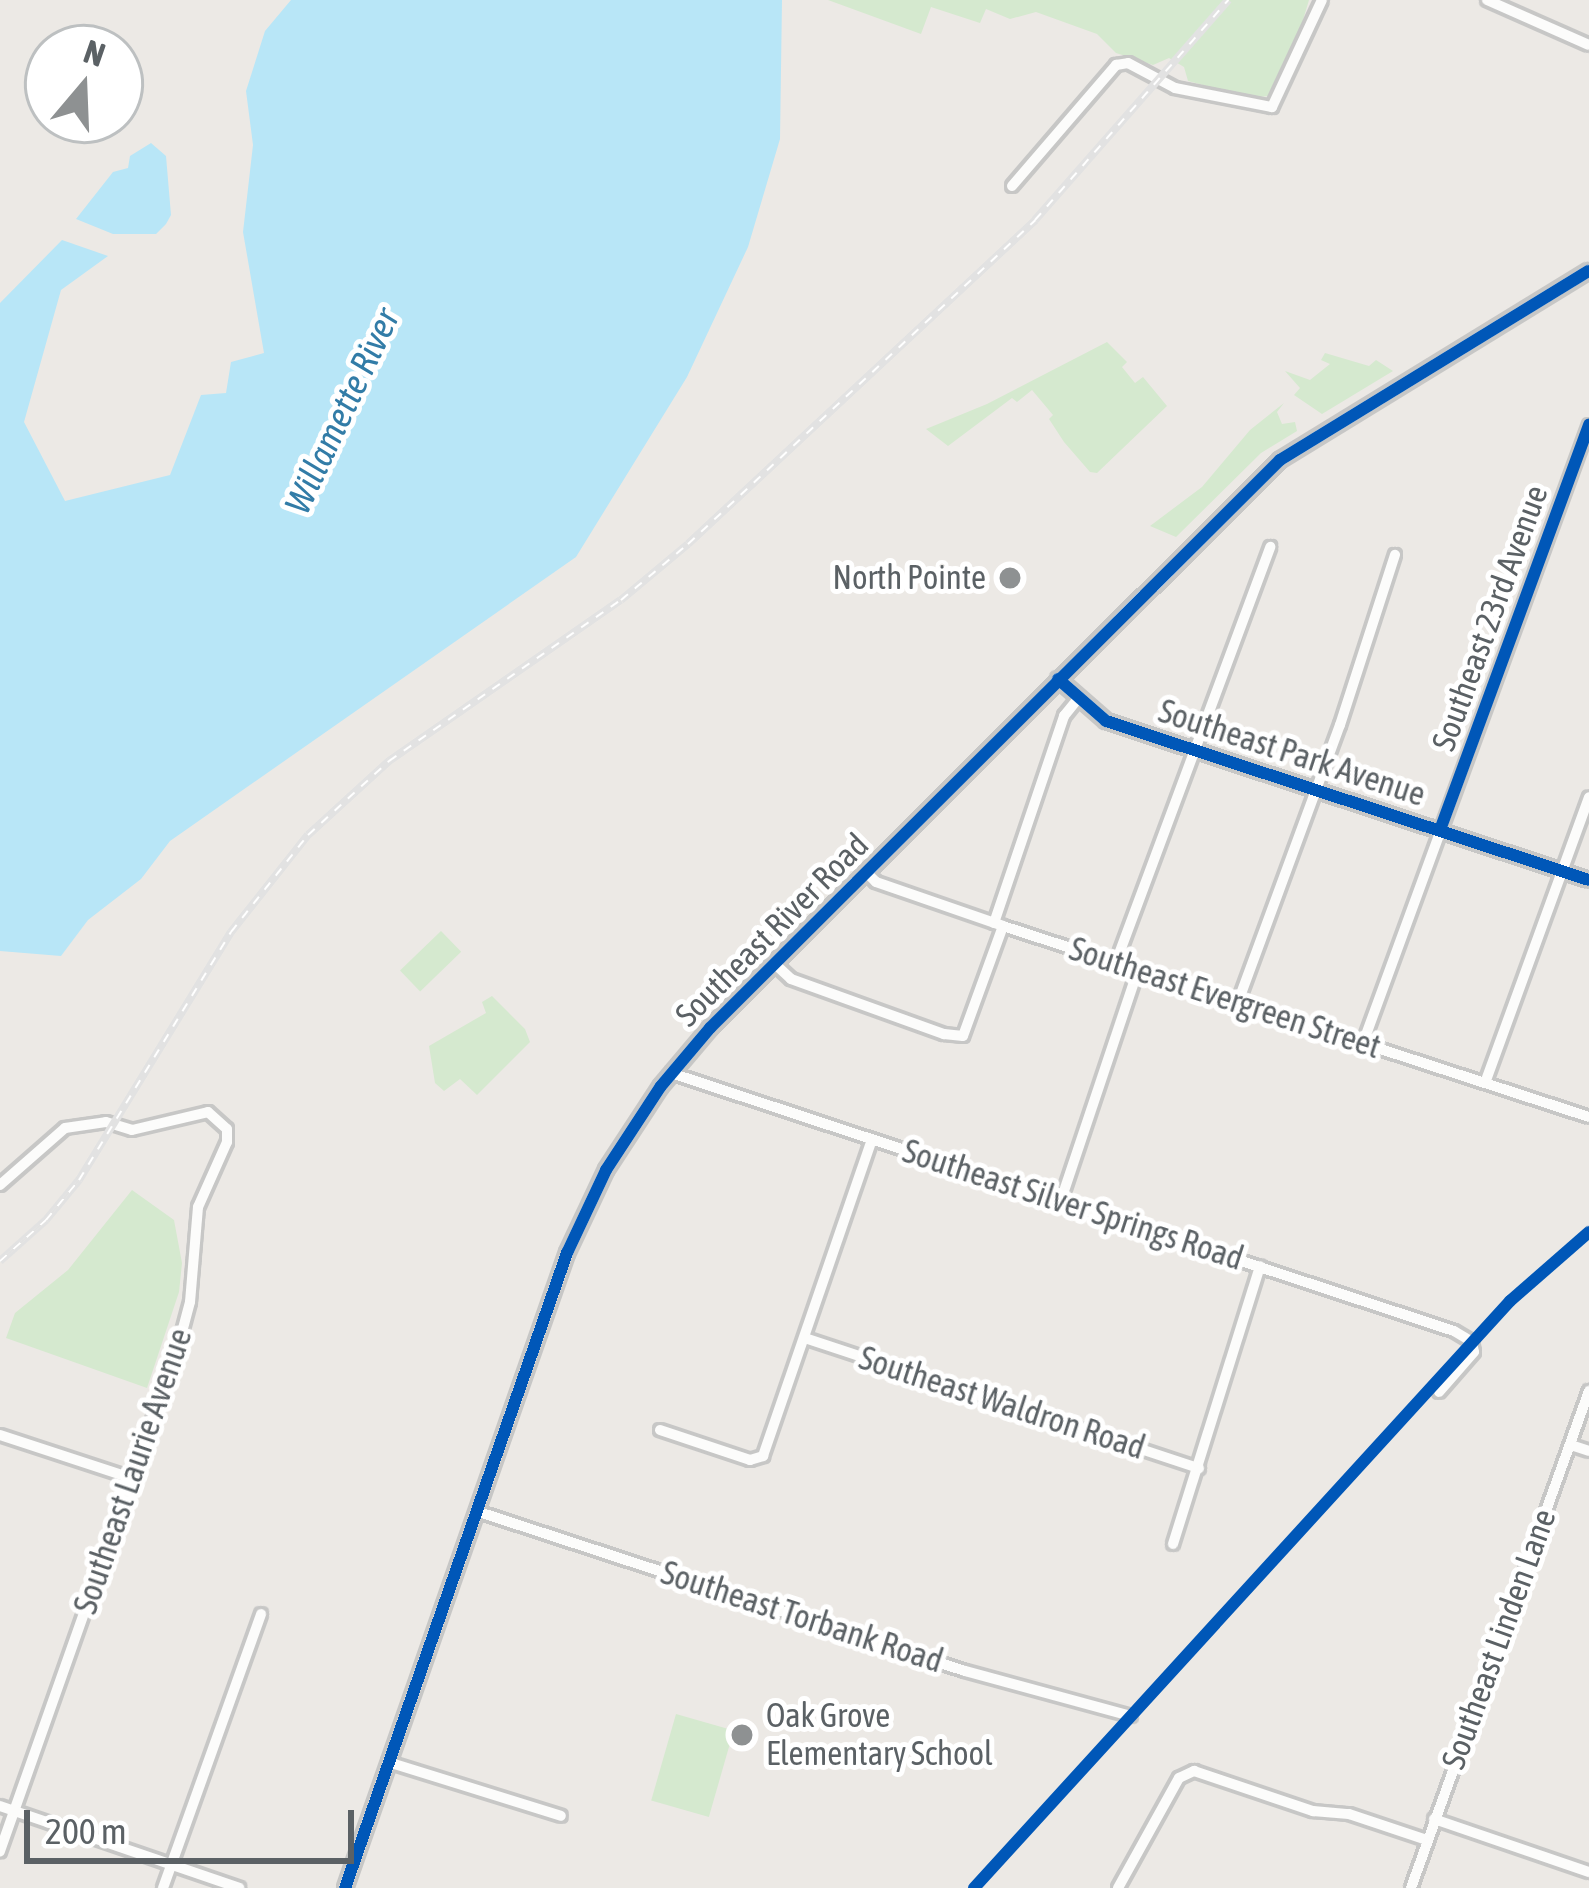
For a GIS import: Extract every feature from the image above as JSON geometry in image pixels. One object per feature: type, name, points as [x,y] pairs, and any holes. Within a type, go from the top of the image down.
[{"type":"street","points":[[1012,186],[1116,65],[1128,64],[1175,88],[1272,107],[1322,0]]},
{"type":"street","points":[[1487,0],[1589,44]]},
{"type":"street","points":[[1568,33],[1589,32]]},
{"type":"street","name":"Southeast River Road","points":[[345,1888],[574,1235],[617,1150],[671,1073],[1058,679],[1296,448],[1589,271]]},
{"type":"street","name":"Southeast 23rd Avenue","points":[[1363,1043],[1589,425]]},
{"type":"street","points":[[1116,962],[1270,547]]},
{"type":"street","points":[[1238,1002],[1317,789],[1395,555]]},
{"type":"street","name":"Southeast Park Avenue","points":[[1058,679],[1106,721],[1589,880]]},
{"type":"street","points":[[775,964],[791,979],[944,1034],[963,1036],[1064,716],[1078,699]]},
{"type":"street","points":[[1485,1083],[1589,797]]},
{"type":"street","name":"Southeast Evergreen Street","points":[[866,872],[876,882],[999,924],[1589,1117]]},
{"type":"street","points":[[1061,1200],[1138,970]]},
{"type":"street","name":"Southeast Silver Springs Road","points":[[671,1073],[1454,1331],[1472,1342],[1472,1354],[1439,1392]]},
{"type":"street","name":"Southeast Laurie Avenue","points":[[0,1185],[65,1127],[106,1122],[132,1130],[208,1112],[227,1129],[227,1142],[199,1207],[185,1321],[0,1851]]},
{"type":"street","points":[[660,1430],[750,1460],[763,1456],[872,1140]]},
{"type":"street","points":[[1173,1544],[1260,1266]]},
{"type":"street","name":"Southeast Waldron Road","points":[[805,1338],[1199,1468]]},
{"type":"street","name":"Southeast Linden Lane","points":[[1412,1888],[1589,1391]]},
{"type":"street","points":[[0,1435],[130,1478]]},
{"type":"street","points":[[1570,1444],[1589,1451]]},
{"type":"street","name":"Southeast Torbank Road","points":[[476,1511],[965,1671],[1131,1716]]},
{"type":"street","points":[[163,1888],[261,1614]]},
{"type":"street","points":[[388,1762],[561,1816]]},
{"type":"street","points":[[1118,1888],[1179,1778],[1194,1771],[1313,1811],[1349,1814],[1427,1840]]},
{"type":"street","points":[[0,1806],[238,1888]]},
{"type":"street","points":[[1434,1820],[1589,1872]]},
{"type":"green space","points":[[828,0],[1309,0],[1285,80],[1268,96],[1251,98],[1188,81],[1184,67],[1169,58],[1153,65],[1116,53],[1097,34],[1036,12],[1010,19],[986,9],[980,23],[931,7],[921,34]]},
{"type":"green space","points":[[1107,342],[1127,362],[1122,367],[1135,383],[1143,377],[1167,406],[1097,473],[1090,472],[1064,442],[1049,419],[1053,415],[1032,390],[1017,402],[1012,398],[948,446],[926,429],[987,404]]},
{"type":"green space","points":[[1325,353],[1369,366],[1376,360],[1393,371],[1322,414],[1294,395],[1300,388],[1285,371],[1310,380],[1330,364],[1321,360]]},
{"type":"green space","points":[[1284,403],[1277,412],[1282,424],[1295,422],[1297,431],[1261,453],[1176,537],[1150,526],[1202,487],[1250,430]]},
{"type":"green space","points":[[441,931],[461,952],[420,991],[400,971]]},
{"type":"green space","points":[[492,996],[525,1029],[530,1042],[477,1095],[460,1079],[444,1091],[435,1083],[429,1046],[486,1013],[482,1002]]},
{"type":"green space","points":[[132,1190],[174,1220],[182,1263],[179,1292],[147,1388],[6,1338],[15,1313],[68,1270]]},
{"type":"green space","points":[[676,1714],[734,1731],[709,1817],[651,1801]]},
{"type":"water","name":"Willamette River","points":[[291,0],[782,0],[780,139],[748,247],[687,377],[576,557],[170,841],[141,879],[88,920],[61,956],[0,951],[0,303],[62,240],[108,256],[61,290],[24,422],[65,501],[170,475],[201,395],[226,393],[231,362],[264,353],[243,232],[253,145],[246,91],[265,31]]},
{"type":"water","points":[[151,143],[166,156],[171,215],[166,224],[156,234],[113,234],[76,219],[113,172],[128,168],[130,156]]},
{"type":"railway","points":[[0,1261],[46,1220],[79,1180],[231,932],[308,835],[389,761],[621,600],[688,544],[1035,220],[1228,0]]},
{"type":"cycle path","points":[[345,1888],[567,1253],[606,1170],[661,1086],[710,1028],[1280,460],[1589,271]]},
{"type":"cycle path","points":[[1440,830],[1589,425]]},
{"type":"cycle path","points":[[1058,679],[1106,721],[1589,880]]},
{"type":"cycle path","points":[[974,1888],[1510,1301],[1589,1232]]},
{"type":"place","name":"North Pointe","points":[[1010,578]]},
{"type":"place","name":"Oak Grove Elementary School","points":[[742,1735]]}]
